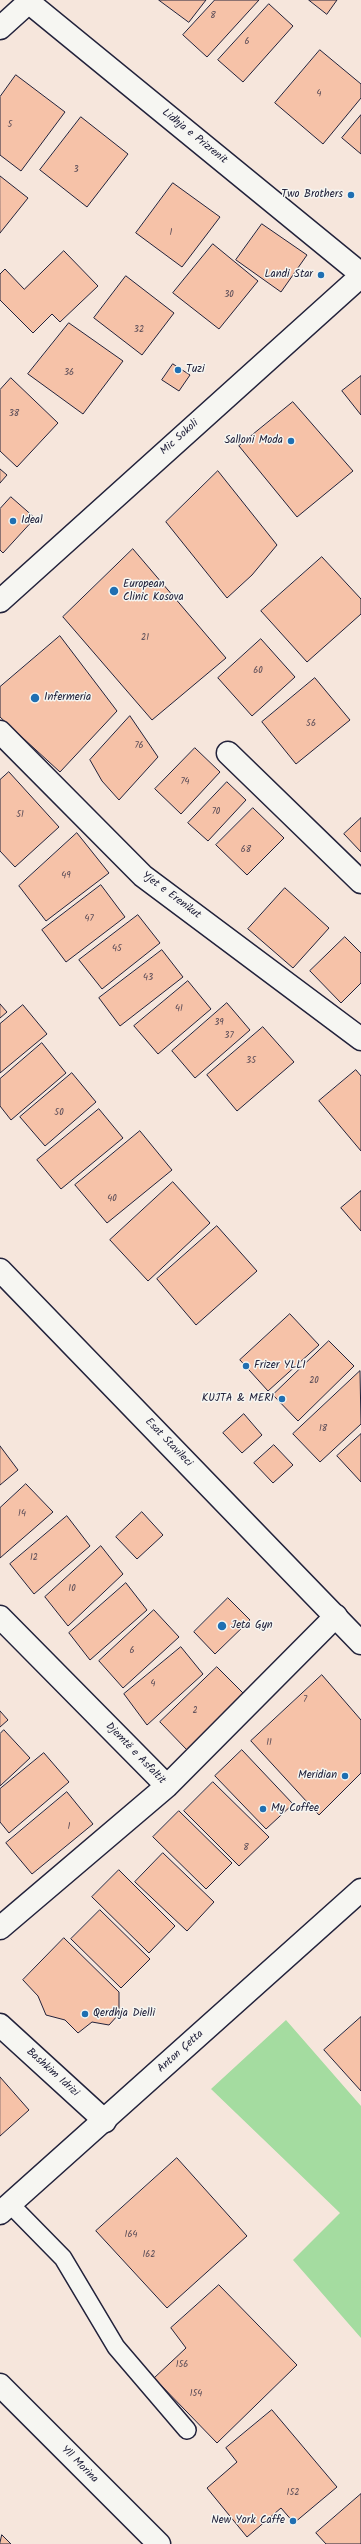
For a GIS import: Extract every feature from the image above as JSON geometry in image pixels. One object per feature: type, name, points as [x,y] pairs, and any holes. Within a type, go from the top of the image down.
[{"type":"street","points":[[0,28],[29,1]]},
{"type":"street","name":"Lidhja e Prizrenit","points":[[29,1],[361,275]]},
{"type":"street","name":"Mic Sokoli","points":[[0,602],[361,275]]},
{"type":"street","name":"Yjet e Erenikut","points":[[0,732],[143,876],[361,1039]]},
{"type":"street","points":[[228,753],[361,882]]},
{"type":"street","name":"Esat Stavileci","points":[[0,1270],[361,1643]]},
{"type":"street","points":[[168,1786],[336,1616]]},
{"type":"street","name":"Djemtë e Asfaltit","points":[[0,1617],[168,1786],[0,1928]]},
{"type":"street","name":"Anton Çetta","points":[[5,2209],[361,1890]]},
{"type":"street","name":"Bashkim Idrizi","points":[[0,2025],[105,2120]]},
{"type":"street","name":"Yll Morina","points":[[0,2384],[159,2544]]},
{"type":"lane","points":[[5,2209],[63,2258],[116,2347],[187,2430]]},
{"type":"green space","points":[[286,2020],[361,2106],[361,2338],[293,2260],[340,2213],[211,2089]]},
{"type":"building","points":[[159,0],[206,0],[189,22]]},
{"type":"building","points":[[215,0],[259,0],[207,57],[183,35]]},
{"type":"building","points":[[309,0],[337,0],[327,14]]},
{"type":"building","points":[[269,4],[293,26],[243,82],[218,60]]},
{"type":"building","points":[[320,50],[361,84],[361,98],[323,144],[275,103]]},
{"type":"building","points":[[16,75],[65,112],[21,171],[0,155],[0,97]]},
{"type":"building","points":[[361,115],[361,154],[342,138]]},
{"type":"building","points":[[81,117],[128,154],[87,207],[40,170]]},
{"type":"building","points":[[0,176],[28,198],[0,233]]},
{"type":"building","points":[[173,183],[220,217],[182,267],[136,233]]},
{"type":"building","points":[[262,224],[307,255],[281,292],[236,260]]},
{"type":"building","points":[[213,244],[258,281],[219,329],[173,293]]},
{"type":"building","points":[[64,251],[98,286],[60,322],[52,314],[33,333],[0,300],[0,274],[5,269],[24,289]]},
{"type":"building","points":[[126,276],[174,313],[142,355],[94,318]]},
{"type":"building","points":[[69,323],[123,361],[83,414],[28,374]]},
{"type":"building","points":[[173,364],[190,375],[179,391],[162,380]]},
{"type":"building","points":[[361,376],[361,415],[342,391]]},
{"type":"building","points":[[11,378],[58,423],[17,467],[0,451],[0,390]]},
{"type":"building","points":[[293,402],[353,471],[297,517],[239,446]]},
{"type":"building","points":[[0,469],[7,475],[0,483]]},
{"type":"building","points":[[218,471],[277,545],[252,575],[227,598],[166,522]]},
{"type":"building","points":[[11,497],[35,518],[3,553],[0,550],[0,509]]},
{"type":"building","name":"European Clinic Kosova","points":[[133,549],[226,658],[152,720],[63,617]]},
{"type":"building","points":[[322,557],[361,599],[361,614],[307,662],[261,611]]},
{"type":"building","points":[[60,636],[117,711],[60,772],[0,717],[0,687]]},
{"type":"building","points":[[261,639],[295,677],[252,716],[218,678]]},
{"type":"building","points":[[315,678],[350,720],[296,764],[262,722]]},
{"type":"building","points":[[130,716],[158,757],[119,800],[102,781],[90,760]]},
{"type":"building","points":[[195,748],[220,772],[181,814],[155,789]]},
{"type":"building","points":[[9,772],[59,827],[15,867],[0,851],[0,780]]},
{"type":"building","points":[[227,782],[246,800],[208,841],[188,823]]},
{"type":"building","points":[[253,808],[284,838],[247,875],[216,845]]},
{"type":"building","points":[[361,818],[361,852],[344,834]]},
{"type":"building","points":[[77,833],[109,873],[46,921],[19,886]]},
{"type":"building","points":[[101,885],[125,917],[66,962],[42,930]]},
{"type":"building","points":[[285,888],[329,928],[293,968],[248,929]]},
{"type":"building","points":[[138,915],[160,943],[102,989],[79,960]]},
{"type":"building","points":[[345,937],[361,953],[361,983],[341,1003],[310,971]]},
{"type":"building","points":[[162,950],[183,977],[120,1026],[99,998]]},
{"type":"building","points":[[188,981],[211,1009],[158,1054],[134,1026]]},
{"type":"building","points":[[227,1003],[250,1030],[195,1078],[172,1051]]},
{"type":"building","points":[[0,1004],[7,1012],[0,1018]]},
{"type":"building","points":[[23,1005],[47,1034],[0,1073],[0,1024]]},
{"type":"building","points":[[263,1027],[294,1062],[237,1111],[207,1075]]},
{"type":"building","points":[[42,1043],[66,1073],[11,1120],[0,1106],[0,1079]]},
{"type":"building","points":[[356,1070],[361,1076],[361,1151],[319,1101]]},
{"type":"building","points":[[72,1073],[96,1102],[45,1146],[20,1117]]},
{"type":"building","points":[[99,1109],[123,1138],[61,1189],[37,1160]]},
{"type":"building","points":[[140,1131],[172,1170],[107,1223],[75,1185]]},
{"type":"building","points":[[173,1182],[210,1223],[148,1281],[110,1240]]},
{"type":"building","points":[[361,1191],[361,1231],[341,1208]]},
{"type":"building","points":[[217,1226],[257,1271],[196,1325],[157,1279]]},
{"type":"building","points":[[290,1314],[319,1345],[268,1391],[240,1360]]},
{"type":"building","points":[[329,1341],[354,1366],[298,1421],[273,1395]]},
{"type":"building","points":[[360,1371],[361,1424],[320,1462],[293,1434]]},
{"type":"building","points":[[244,1414],[262,1435],[242,1453],[223,1433]]},
{"type":"building","points":[[361,1434],[361,1482],[337,1456]]},
{"type":"building","points":[[274,1445],[293,1465],[273,1483],[254,1463]]},
{"type":"building","points":[[0,1446],[18,1470],[0,1485]]},
{"type":"building","points":[[26,1484],[53,1512],[0,1558],[0,1508]]},
{"type":"building","points":[[142,1512],[163,1535],[137,1559],[116,1537]]},
{"type":"building","points":[[67,1516],[90,1546],[34,1594],[10,1564]]},
{"type":"building","points":[[101,1546],[123,1574],[68,1626],[45,1597]]},
{"type":"building","points":[[126,1583],[147,1610],[90,1660],[69,1633]]},
{"type":"building","name":"Jeta Gyn","points":[[228,1598],[250,1620],[215,1654],[194,1632]]},
{"type":"building","points":[[154,1610],[179,1637],[123,1688],[99,1661]]},
{"type":"building","points":[[181,1647],[203,1674],[147,1725],[124,1694]]},
{"type":"building","points":[[217,1667],[244,1694],[187,1750],[160,1722]]},
{"type":"building","points":[[322,1675],[361,1720],[361,1773],[319,1815],[251,1741]]},
{"type":"building","points":[[0,1711],[8,1720],[0,1727]]},
{"type":"building","points":[[4,1730],[30,1758],[0,1786],[0,1734]]},
{"type":"building","points":[[242,1750],[293,1804],[266,1829],[215,1776]]},
{"type":"building","points":[[44,1753],[69,1782],[9,1833],[0,1822],[0,1789]]},
{"type":"building","points":[[213,1782],[269,1837],[239,1866],[184,1811]]},
{"type":"building","points":[[67,1792],[93,1824],[32,1874],[6,1843]]},
{"type":"building","points":[[179,1811],[232,1863],[206,1889],[153,1837]]},
{"type":"building","points":[[163,1853],[214,1902],[187,1931],[135,1882]]},
{"type":"building","points":[[119,1870],[175,1926],[149,1953],[92,1897]]},
{"type":"building","points":[[100,1910],[150,1959],[121,1988],[71,1939]]},
{"type":"building","points":[[64,1938],[119,1992],[119,2014],[109,2025],[92,2022],[78,2033],[65,2020],[46,2015],[38,1996],[23,1980]]},
{"type":"building","points":[[361,2017],[361,2091],[324,2050]]},
{"type":"building","points":[[0,2077],[29,2110],[0,2136]]},
{"type":"building","points":[[177,2158],[247,2236],[167,2308],[96,2231]]},
{"type":"building","points":[[219,2285],[297,2365],[217,2443],[154,2378],[186,2348],[171,2328]]},
{"type":"building","points":[[272,2410],[337,2487],[294,2523],[281,2508],[247,2537],[207,2488],[237,2462],[226,2448]]},
{"type":"building","points":[[361,2494],[361,2544],[326,2544],[316,2533]]},
{"type":"building","points":[[2,2535],[11,2544],[0,2544]]},
{"type":"place","name":"Two Brothers","points":[[351,195]]},
{"type":"place","name":"Landi Star","points":[[321,275]]},
{"type":"place","name":"Tuzi","points":[[178,370]]},
{"type":"place","name":"Salloni Moda","points":[[291,441]]},
{"type":"place","name":"Ideal","points":[[13,521]]},
{"type":"place","name":"European Clinic Kosova","points":[[114,591]]},
{"type":"place","name":"Infermeria","points":[[35,698]]},
{"type":"place","name":"Frizer YLLI","points":[[246,1366]]},
{"type":"place","name":"KUJTA & MERI","points":[[282,1399]]},
{"type":"place","name":"Jeta Gyn","points":[[222,1626]]},
{"type":"place","name":"Meridian","points":[[345,1776]]},
{"type":"place","name":"My Coffee","points":[[263,1809]]},
{"type":"place","name":"Qerdhja Dielli","points":[[85,2014]]},
{"type":"place","name":"New York Caffe","points":[[293,2521]]}]
